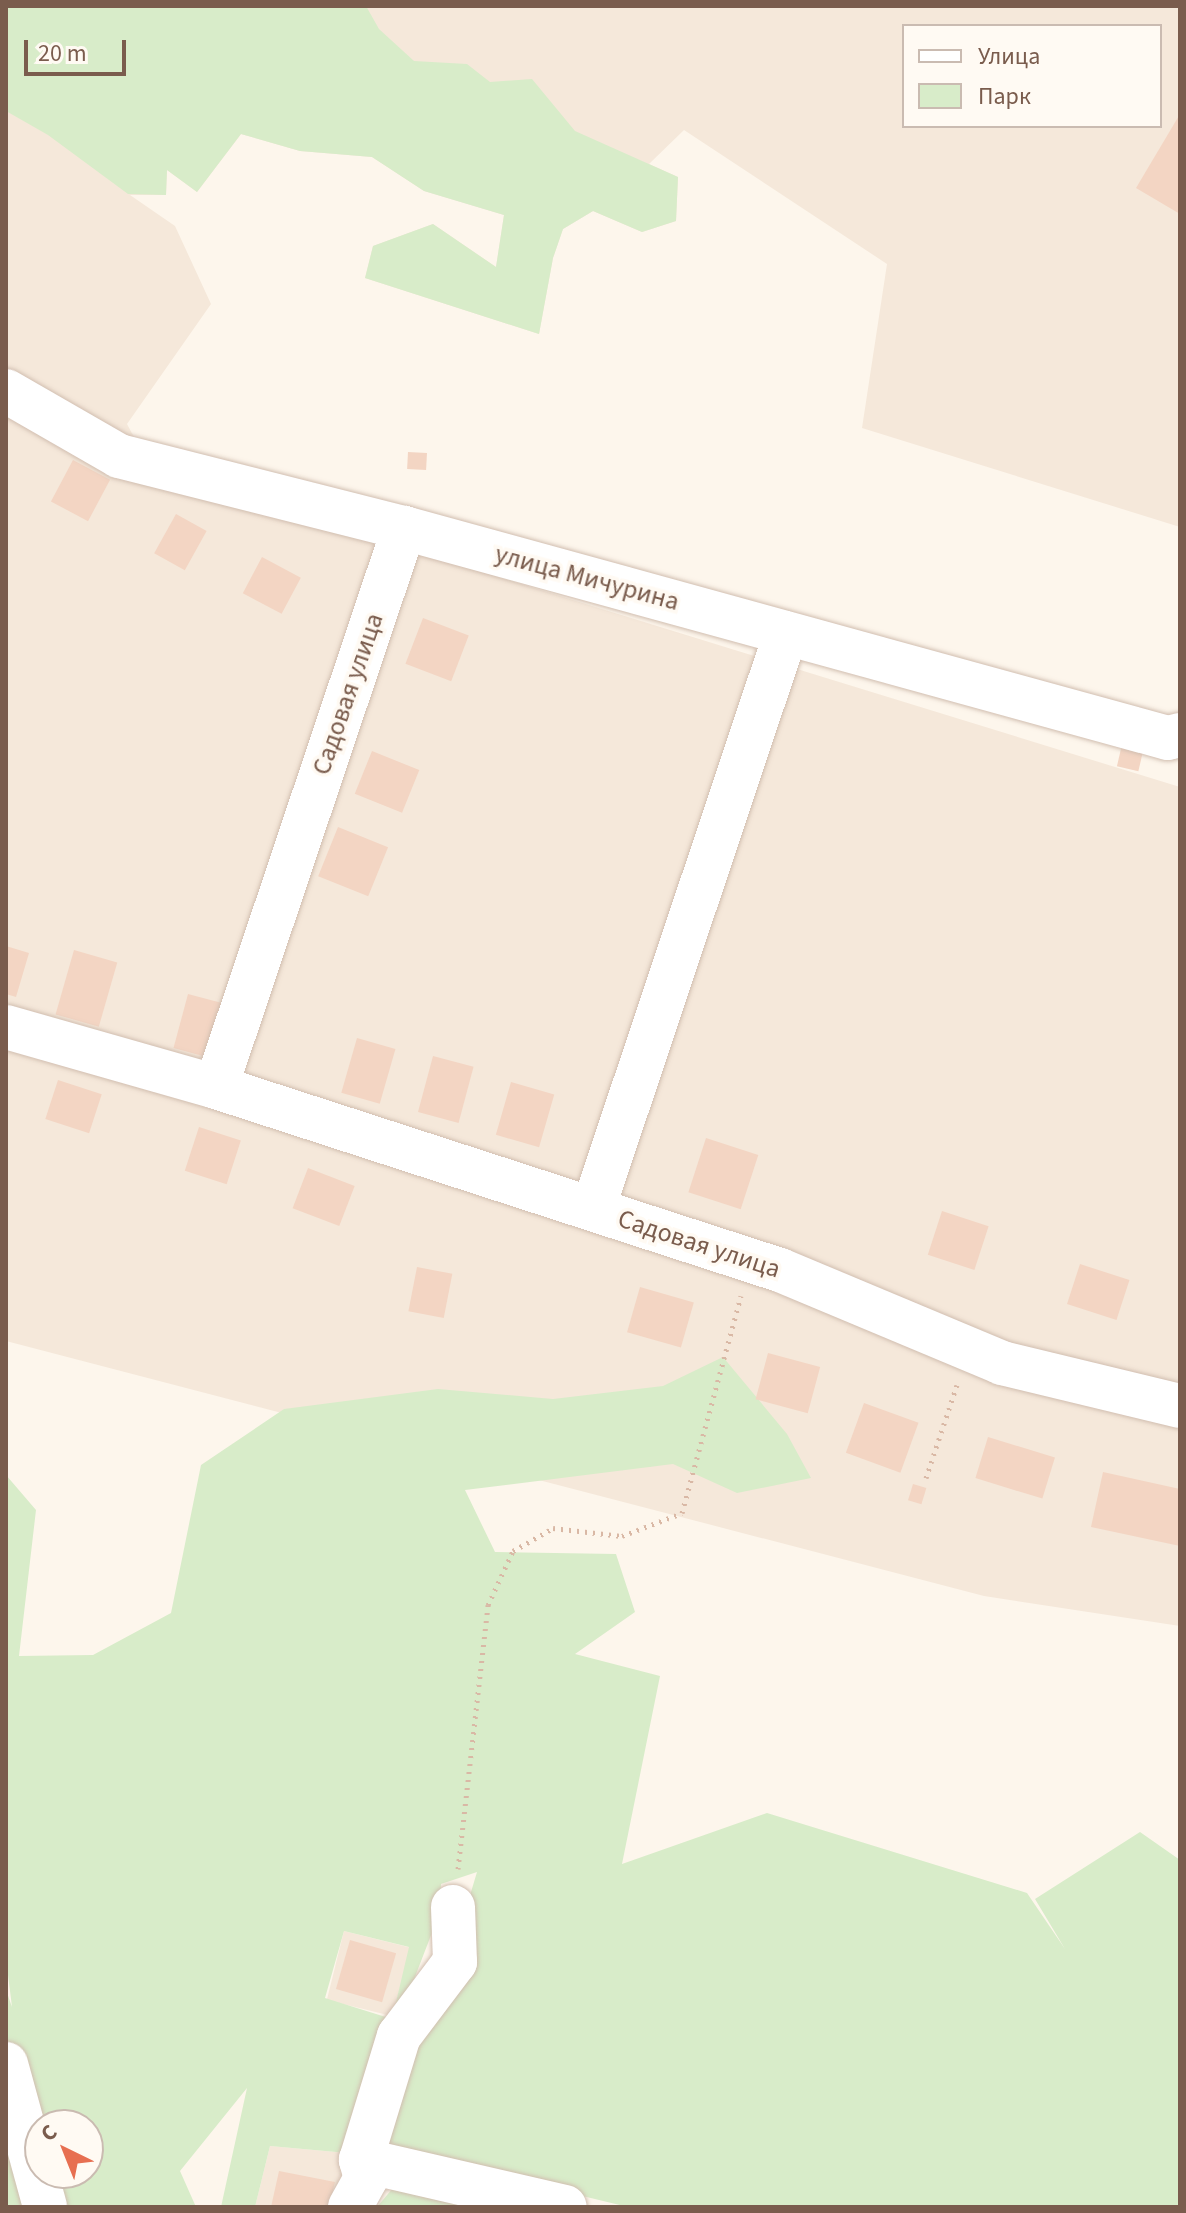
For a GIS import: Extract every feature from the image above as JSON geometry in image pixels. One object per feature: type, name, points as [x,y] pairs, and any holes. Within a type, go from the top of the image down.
[{"type":"street","name":"улица Мичурина","points":[[6,391],[119,456],[404,528],[1168,738],[1180,735]]},
{"type":"street","name":"Садовая улица","points":[[216,1087],[404,528]]},
{"type":"street","points":[[593,1209],[786,633]]},
{"type":"street","name":"Садовая улица","points":[[6,1027],[216,1087],[751,1260],[1002,1363],[1180,1406]]},
{"type":"street","points":[[350,2207],[366,2178],[361,2160],[399,2036],[455,1962],[453,1907]]},
{"type":"street","points":[[6,2064],[45,2207]]},
{"type":"street","points":[[361,2160],[565,2207]]},
{"type":"path","points":[[453,1907],[488,1605],[513,1551],[553,1528],[622,1536],[682,1513],[751,1260]]},
{"type":"path","points":[[926,1478],[969,1349]]},
{"type":"shaded area","points":[[6,6],[1180,6],[1180,527],[862,428],[887,264],[684,130],[649,164],[678,177],[676,221],[642,232],[593,211],[563,229],[553,258],[539,334],[365,278],[373,246],[433,224],[496,267],[504,215],[424,191],[372,157],[300,151],[241,134],[197,192],[167,170],[166,195],[130,195],[175,226],[211,304],[127,424],[160,486],[459,565],[1180,787],[1180,1626],[984,1596],[6,1341]]},
{"type":"shaded area","points":[[344,1931],[410,1947],[393,2016],[327,2000]]},
{"type":"shaded area","points":[[270,2146],[347,2153],[339,2207],[255,2207]]},
{"type":"green space","points":[[6,6],[366,6],[379,29],[414,61],[467,64],[490,82],[532,79],[575,131],[678,177],[676,221],[642,232],[593,211],[563,229],[553,258],[539,334],[365,278],[373,246],[433,224],[496,267],[504,215],[424,191],[372,157],[300,151],[241,134],[197,192],[167,170],[166,195],[128,194],[48,135],[6,111]]},
{"type":"green space","points":[[723,1357],[787,1434],[811,1478],[737,1493],[673,1464],[465,1490],[495,1552],[616,1554],[635,1612],[575,1654],[660,1676],[622,1864],[767,1813],[1027,1893],[1065,1949],[1035,1899],[1140,1832],[1180,1860],[1180,2207],[628,2207],[379,2147],[423,2011],[469,1970],[471,1892],[477,1872],[441,1884],[440,1912],[347,2153],[270,2146],[255,2207],[221,2207],[247,2088],[180,2171],[196,2207],[6,2207],[6,1990],[12,2007],[6,1959],[6,1475],[36,1510],[19,1656],[93,1655],[171,1613],[201,1465],[284,1409],[438,1389],[553,1399],[663,1386]],"holes":[[[344,1931],[409,1947],[392,2019],[325,1998]]]},
{"type":"green space","points":[[398,2182],[531,2207],[377,2207]]},
{"type":"building","points":[[1180,114],[1180,214],[1136,188]]},
{"type":"building","points":[[408,452],[427,453],[426,470],[407,469]]},
{"type":"building","points":[[73,460],[110,480],[88,521],[51,501]]},
{"type":"building","points":[[176,514],[207,531],[185,570],[154,553]]},
{"type":"building","points":[[262,557],[301,578],[282,614],[243,593]]},
{"type":"building","points":[[423,618],[469,636],[451,681],[405,664]]},
{"type":"building","points":[[1123,740],[1144,745],[1138,771],[1117,766]]},
{"type":"building","points":[[372,751],[419,770],[402,813],[355,794]]},
{"type":"building","points":[[338,827],[388,847],[368,896],[318,876]]},
{"type":"building","points":[[6,946],[29,953],[16,997],[6,994]]},
{"type":"building","points":[[74,950],[117,962],[99,1027],[56,1014]]},
{"type":"building","points":[[188,994],[225,1004],[210,1058],[174,1048]]},
{"type":"building","points":[[357,1038],[395,1049],[380,1104],[341,1093]]},
{"type":"building","points":[[433,1056],[474,1067],[459,1123],[418,1112]]},
{"type":"building","points":[[58,1080],[102,1094],[89,1133],[45,1119]]},
{"type":"building","points":[[511,1082],[554,1094],[539,1147],[496,1135]]},
{"type":"building","points":[[199,1127],[241,1141],[227,1184],[185,1171]]},
{"type":"building","points":[[706,1138],[758,1155],[741,1209],[688,1192]]},
{"type":"building","points":[[308,1168],[355,1186],[339,1226],[293,1208]]},
{"type":"building","points":[[942,1211],[989,1226],[974,1270],[928,1255]]},
{"type":"building","points":[[1080,1264],[1129,1280],[1116,1320],[1067,1304]]},
{"type":"building","points":[[417,1267],[452,1274],[444,1318],[408,1311]]},
{"type":"building","points":[[640,1287],[694,1302],[681,1348],[627,1332]]},
{"type":"building","points":[[768,1353],[820,1367],[808,1413],[756,1399]]},
{"type":"building","points":[[864,1403],[919,1423],[900,1473],[846,1453]]},
{"type":"building","points":[[988,1437],[1055,1457],[1042,1499],[975,1478]]},
{"type":"building","points":[[1103,1472],[1180,1489],[1180,1546],[1091,1527]]},
{"type":"building","points":[[913,1484],[926,1488],[921,1504],[908,1500]]},
{"type":"building","points":[[350,1940],[396,1953],[382,2002],[336,1989]]},
{"type":"building","points":[[279,2171],[335,2182],[329,2207],[271,2207]]}]
